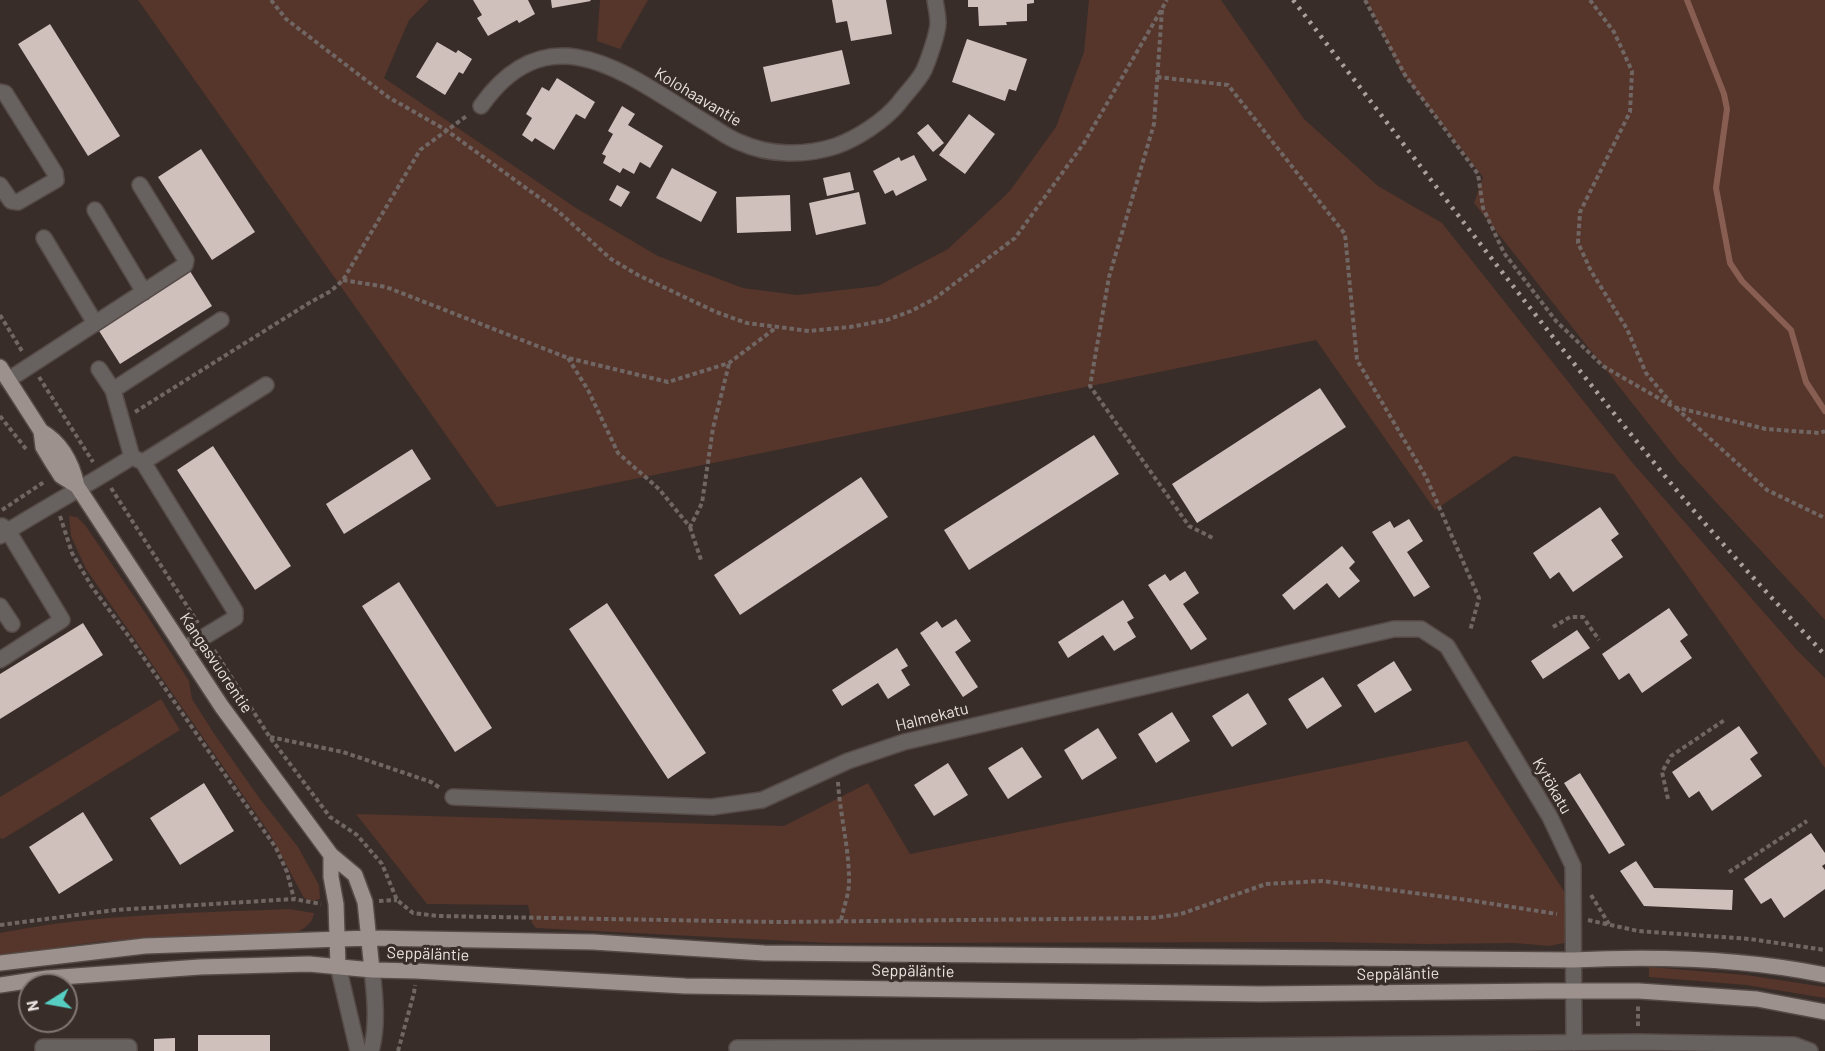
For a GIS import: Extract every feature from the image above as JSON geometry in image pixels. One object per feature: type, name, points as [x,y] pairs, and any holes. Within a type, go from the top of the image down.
[{"type":"main road","name":"Kangasvuorentie","points":[[4,374],[41,431],[43,447],[61,476],[78,488],[222,706],[331,855],[355,875],[364,902],[372,970]]},
{"type":"main road","points":[[331,855],[331,877],[336,904],[338,966]]},
{"type":"main road","name":"Seppäläntie","points":[[0,963],[145,946],[369,938],[593,942],[764,953],[1573,960],[1640,957],[1750,964],[1825,975]]},
{"type":"main road","name":"Seppäläntie","points":[[0,985],[47,978],[200,967],[309,964],[372,970],[686,986],[1260,994],[1639,991],[1757,999],[1825,1012]]},
{"type":"street","name":"Kolohaavantie","points":[[481,106],[495,86],[518,70],[540,59],[565,55],[591,59],[616,69],[739,143],[780,154],[818,152],[851,141],[892,111],[923,71],[938,25],[935,0]]},
{"type":"street","points":[[0,92],[5,93],[55,173],[56,180],[18,202],[10,201],[0,185]]},
{"type":"street","points":[[4,374],[31,365],[185,265],[186,260],[140,185]]},
{"type":"street","points":[[95,210],[144,292]]},
{"type":"street","points":[[44,238],[96,323]]},
{"type":"street","points":[[113,390],[221,320]]},
{"type":"street","points":[[99,369],[113,390],[124,428],[137,459],[235,610],[235,618],[184,649]]},
{"type":"street","points":[[0,660],[62,620],[2,530],[137,459],[266,385]]},
{"type":"street","points":[[0,606],[12,624]]},
{"type":"street","name":"Halmekatu","points":[[453,797],[712,807],[762,800],[836,766],[904,742],[1394,629],[1420,629]]},
{"type":"street","name":"Kytökatu","points":[[1420,629],[1447,646],[1550,817],[1573,866],[1574,1043]]},
{"type":"street","points":[[338,966],[358,1051]]},
{"type":"street","points":[[372,970],[375,1039],[372,1051]]},
{"type":"street","points":[[737,1048],[1163,1049],[1574,1043],[1592,1047],[1638,1042],[1794,1045],[1810,1051]]},
{"type":"street","points":[[43,1051],[43,1047],[129,1047],[129,1051]]},
{"type":"path","points":[[271,0],[286,19],[388,97],[446,130],[559,212],[611,259],[638,275],[716,312],[747,323],[809,332],[887,320],[911,311],[934,299],[1015,238],[1084,143],[1167,0]]},
{"type":"path","points":[[1365,0],[1405,75],[1478,174],[1483,207],[1504,253],[1556,321],[1603,366],[1674,406],[1766,429],[1821,433],[1825,431]]},
{"type":"path","points":[[1590,0],[1614,32],[1632,71],[1630,111],[1581,212],[1578,243],[1591,271],[1627,329],[1646,373],[1674,406],[1767,490],[1825,518]]},
{"type":"path","points":[[1162,9],[1154,124],[1108,277],[1090,386],[1189,526],[1215,539]]},
{"type":"path","points":[[1157,76],[1228,85],[1345,234],[1357,360],[1426,477],[1479,598],[1470,631]]},
{"type":"path","points":[[124,428],[127,417],[331,291],[343,280],[420,150],[481,106]]},
{"type":"path","points":[[343,280],[386,287],[568,358],[669,382],[729,363],[777,327]]},
{"type":"path","points":[[0,315],[269,736],[330,817],[357,835],[382,864],[397,900],[413,913],[438,916],[777,922],[1152,918],[1181,914],[1266,884],[1322,881],[1468,900],[1572,917],[1638,931],[1750,939],[1825,950]]},
{"type":"path","points":[[568,358],[588,390],[618,453],[660,489],[690,526],[701,560]]},
{"type":"path","points":[[690,526],[702,503],[714,428],[729,363]]},
{"type":"path","points":[[0,416],[28,452]]},
{"type":"path","points":[[43,476],[55,501],[72,553],[92,586],[276,848],[287,872],[294,899]]},
{"type":"path","points":[[0,511],[44,482]]},
{"type":"path","points":[[1553,627],[1570,617],[1583,617],[1599,640]]},
{"type":"path","points":[[1668,799],[1662,772],[1671,756],[1726,719]]},
{"type":"path","points":[[269,736],[343,752],[431,782],[453,797]]},
{"type":"path","points":[[836,766],[849,886],[841,921]]},
{"type":"path","points":[[1729,872],[1807,821]]},
{"type":"path","points":[[0,925],[115,910],[294,899],[313,904],[336,904]]},
{"type":"path","points":[[364,902],[397,900]]},
{"type":"path","points":[[398,1051],[414,993],[416,971]]},
{"type":"shaded area","points":[[138,0],[429,0],[409,20],[384,78],[576,208],[658,256],[743,288],[797,295],[878,286],[948,249],[1009,192],[1056,127],[1084,52],[1089,0],[1221,0],[1304,119],[1378,186],[1442,223],[1631,461],[1796,649],[1825,678],[1825,768],[1614,474],[1514,456],[1435,510],[1316,340],[497,507]]},
{"type":"shaded area","points":[[600,0],[648,0],[620,49],[597,41]]},
{"type":"shaded area","points":[[1367,0],[1825,0],[1825,620],[1678,461],[1474,203],[1483,177],[1401,72]]},
{"type":"shaded area","points":[[69,516],[77,517],[85,525],[146,614],[189,681],[192,699],[215,735],[260,799],[298,847],[319,885],[320,899],[313,901],[304,898],[270,834],[86,569],[71,536]]},
{"type":"shaded area","points":[[161,699],[180,730],[3,839],[0,838],[0,797]]},
{"type":"shaded area","points":[[1467,741],[1571,902],[1569,942],[1549,946],[1514,943],[1322,942],[830,943],[536,928],[532,923],[528,905],[427,904],[356,814],[784,826],[868,783],[910,854]]},
{"type":"shaded area","points":[[289,909],[314,913],[306,927],[280,937],[104,941],[0,955],[0,933],[36,927],[144,915]]},
{"type":"shaded area","points":[[1649,967],[1746,975],[1825,987],[1825,998],[1746,985],[1649,977]]},
{"type":"building","points":[[473,0],[528,0],[535,14],[519,23],[517,20],[488,36],[477,18],[482,15]]},
{"type":"building","points":[[551,0],[590,0],[591,1],[552,8]]},
{"type":"building","points":[[832,0],[886,0],[892,34],[851,41],[847,21],[836,23]]},
{"type":"building","points":[[968,0],[1034,0],[1034,3],[1027,4],[1027,21],[1006,22],[1007,25],[979,26],[978,7],[968,7]]},
{"type":"building","points":[[50,24],[120,136],[88,156],[18,44]]},
{"type":"building","points":[[967,39],[1027,59],[1016,91],[1009,89],[1005,101],[952,82]]},
{"type":"building","points":[[437,42],[456,53],[458,50],[472,59],[463,74],[459,72],[445,95],[416,77]]},
{"type":"building","points":[[842,50],[850,84],[771,102],[763,67]]},
{"type":"building","points":[[557,78],[595,102],[585,119],[576,114],[554,150],[535,138],[532,142],[522,135],[532,118],[526,114],[542,87],[549,91]]},
{"type":"building","points":[[622,106],[635,114],[628,125],[663,146],[650,168],[640,162],[634,174],[623,168],[620,173],[603,163],[606,156],[602,154],[613,134],[608,131]]},
{"type":"building","points":[[969,114],[995,134],[965,174],[939,155]]},
{"type":"building","points":[[928,124],[944,143],[933,152],[917,133]]},
{"type":"building","points":[[201,149],[255,232],[212,260],[158,177]]},
{"type":"building","points":[[914,155],[927,180],[896,196],[893,190],[885,194],[873,171],[899,157],[901,161]]},
{"type":"building","points":[[672,168],[717,192],[701,222],[656,198]]},
{"type":"building","points":[[850,172],[854,190],[827,196],[823,178]]},
{"type":"building","points":[[617,185],[630,192],[621,207],[609,200]]},
{"type":"building","points":[[859,192],[866,224],[816,235],[809,203]]},
{"type":"building","points":[[790,195],[791,231],[737,233],[736,197]]},
{"type":"building","points":[[188,268],[212,306],[120,364],[96,326]]},
{"type":"building","points":[[1320,388],[1346,427],[1197,523],[1172,484]]},
{"type":"building","points":[[1094,435],[1119,474],[969,570],[944,530]]},
{"type":"building","points":[[213,446],[291,566],[255,590],[177,470]]},
{"type":"building","points":[[412,449],[431,479],[344,534],[326,504]]},
{"type":"building","points":[[861,477],[888,517],[740,615],[714,575]]},
{"type":"building","points":[[1600,507],[1619,534],[1611,540],[1623,557],[1573,592],[1559,572],[1550,579],[1533,553]]},
{"type":"building","points":[[1409,519],[1423,541],[1407,552],[1430,587],[1414,597],[1372,532],[1390,521],[1394,528]]},
{"type":"building","points":[[1342,546],[1355,562],[1349,568],[1360,581],[1339,598],[1327,583],[1294,610],[1282,595]]},
{"type":"building","points":[[1185,571],[1199,593],[1183,604],[1207,639],[1191,650],[1148,585],[1165,574],[1170,581]]},
{"type":"building","points":[[399,582],[492,728],[455,752],[362,606]]},
{"type":"building","points":[[1123,600],[1134,618],[1127,622],[1136,637],[1114,651],[1103,635],[1068,658],[1058,642]]},
{"type":"building","points":[[607,603],[706,753],[668,779],[569,629]]},
{"type":"building","points":[[1669,608],[1688,635],[1680,641],[1692,658],[1642,693],[1629,673],[1619,680],[1602,654]]},
{"type":"building","points":[[956,619],[971,641],[955,652],[978,687],[963,697],[920,633],[937,621],[942,628]]},
{"type":"building","points":[[83,623],[103,655],[0,719],[0,674]]},
{"type":"building","points":[[1577,630],[1590,648],[1543,679],[1531,661]]},
{"type":"building","points":[[897,648],[908,666],[901,670],[910,685],[888,699],[878,683],[842,706],[832,690]]},
{"type":"building","points":[[1394,661],[1412,690],[1375,713],[1357,685]]},
{"type":"building","points":[[1323,677],[1342,706],[1307,729],[1288,699]]},
{"type":"building","points":[[1248,693],[1267,724],[1232,747],[1212,716]]},
{"type":"building","points":[[1172,712],[1190,741],[1156,763],[1138,734]]},
{"type":"building","points":[[1739,726],[1758,753],[1750,759],[1762,776],[1712,811],[1699,791],[1689,798],[1672,772]]},
{"type":"building","points":[[1098,728],[1117,758],[1082,780],[1064,750]]},
{"type":"building","points":[[1022,747],[1042,777],[1008,799],[988,768]]},
{"type":"building","points":[[948,763],[968,795],[934,816],[914,785]]},
{"type":"building","points":[[1580,773],[1625,845],[1609,854],[1564,783]]},
{"type":"building","points":[[204,783],[234,831],[180,865],[150,818]]},
{"type":"building","points":[[83,812],[113,860],[59,894],[29,847]]},
{"type":"building","points":[[1811,833],[1825,853],[1825,864],[1822,866],[1825,870],[1825,889],[1784,918],[1771,898],[1761,904],[1744,879]]},
{"type":"building","points":[[1636,861],[1654,888],[1733,890],[1732,910],[1644,906],[1620,871]]},
{"type":"building","points":[[198,1035],[270,1035],[270,1051],[198,1051]]},
{"type":"building","points":[[175,1038],[175,1051],[154,1051],[154,1039]]},
{"type":"waterway","points":[[1687,0],[1724,94],[1727,109],[1716,188],[1730,263],[1742,281],[1791,330],[1806,382],[1825,411]]},
{"type":"railway","points":[[1293,0],[1609,408],[1717,538],[1825,655]]}]
